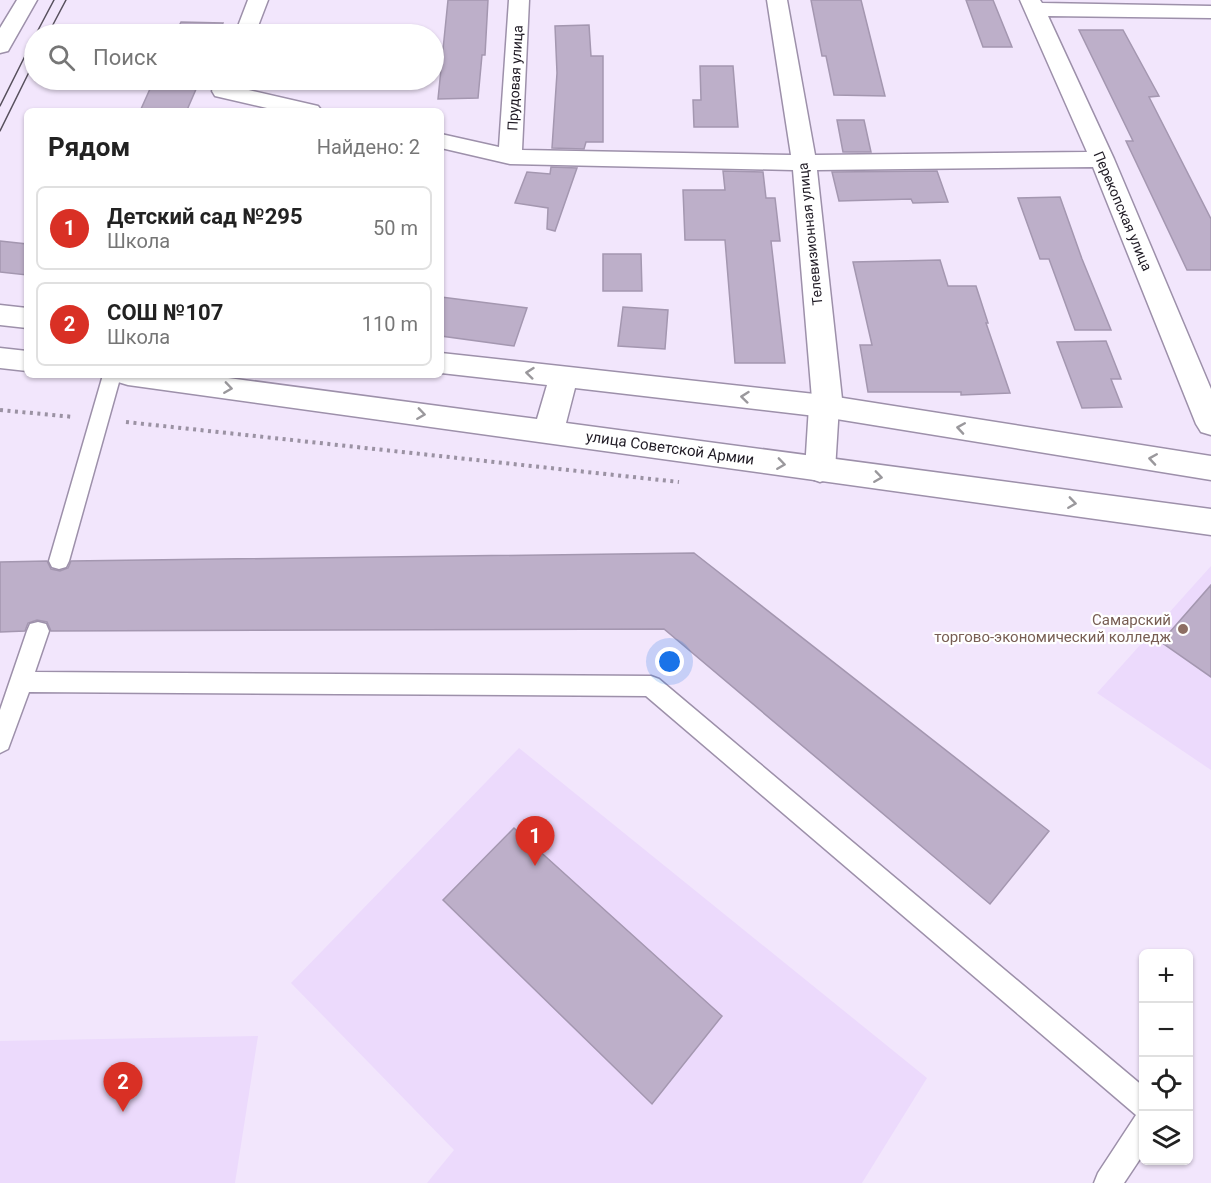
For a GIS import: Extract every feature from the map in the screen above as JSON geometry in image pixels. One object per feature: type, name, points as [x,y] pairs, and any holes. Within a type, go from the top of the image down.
[{"type":"street","points":[[0,46],[27,0]]},
{"type":"street","points":[[249,24],[258,0]]},
{"type":"street","name":"Прудовая улица","points":[[510,157],[519,0]]},
{"type":"street","name":"Телевизионная улица","points":[[777,0],[804,163],[827,399],[824,406],[820,470]]},
{"type":"street","points":[[1032,4],[1211,12]]},
{"type":"street","name":"Перекопская улица","points":[[1032,4],[1102,159],[1211,424]]},
{"type":"street","points":[[242,90],[300,108]]},
{"type":"street","points":[[444,142],[510,157],[804,163],[1102,159]]},
{"type":"street","points":[[0,315],[24,318]]},
{"type":"street","points":[[0,358],[24,361]]},
{"type":"street","points":[[444,363],[824,406],[1211,468]]},
{"type":"street","points":[[549,432],[563,377]]},
{"type":"street","name":"улица Советской Армии","points":[[150,378],[1211,522]]},
{"type":"lane","points":[[59,561],[111,378]]},
{"type":"lane","points":[[0,742],[38,631]]},
{"type":"lane","points":[[21,682],[651,686],[1139,1102]]},
{"type":"lane","points":[[1108,1183],[1139,1133]]},
{"type":"path","points":[[0,410],[691,483]]},
{"type":"shaded area","name":"Самарский торгово-экономический колледж","points":[[1211,566],[1211,770],[1097,693]]},
{"type":"shaded area","points":[[519,748],[927,1078],[862,1183],[427,1183],[454,1150],[291,983]]},
{"type":"shaded area","points":[[258,1036],[235,1183],[0,1183],[0,1041]]},
{"type":"building","points":[[448,0],[488,0],[485,55],[482,55],[478,98],[438,99],[439,90],[444,90],[444,40]]},
{"type":"building","points":[[811,0],[861,0],[885,96],[834,95],[826,56],[822,56]]},
{"type":"building","points":[[966,0],[993,0],[1012,47],[983,47]]},
{"type":"building","points":[[181,22],[223,23],[223,24],[180,24]]},
{"type":"building","points":[[589,25],[591,56],[603,56],[603,142],[586,142],[584,149],[552,148],[557,73],[555,26]]},
{"type":"building","points":[[1079,30],[1123,30],[1159,96],[1149,97],[1211,219],[1211,270],[1187,270],[1126,141],[1133,141]]},
{"type":"building","points":[[700,66],[733,66],[738,127],[694,127],[693,100],[701,100]]},
{"type":"building","points":[[150,90],[196,90],[188,108],[141,108]]},
{"type":"building","points":[[837,120],[864,120],[871,152],[843,152]]},
{"type":"building","points":[[551,167],[577,168],[555,231],[547,229],[548,208],[515,203],[527,172],[550,174]]},
{"type":"building","points":[[723,171],[763,172],[766,198],[775,198],[780,241],[771,241],[785,363],[735,363],[725,240],[685,240],[683,190],[725,190]]},
{"type":"building","points":[[937,171],[948,202],[913,203],[911,199],[839,201],[832,172]]},
{"type":"building","points":[[1060,197],[1111,330],[1075,330],[1049,259],[1040,259],[1018,198]]},
{"type":"building","points":[[0,241],[24,244],[24,275],[0,272]]},
{"type":"building","points":[[603,254],[641,254],[642,291],[603,291]]},
{"type":"building","points":[[940,260],[948,286],[976,286],[1010,393],[961,395],[961,392],[868,392],[860,345],[872,345],[853,262]]},
{"type":"building","points":[[444,297],[527,308],[514,346],[444,336]]},
{"type":"building","points":[[623,307],[668,310],[665,349],[618,346]]},
{"type":"building","points":[[1106,341],[1121,379],[1111,379],[1122,407],[1082,408],[1057,342]]},
{"type":"building","points":[[694,553],[1049,831],[990,904],[664,629],[51,631],[47,622],[37,620],[28,623],[25,631],[0,632],[0,562],[47,561],[51,569],[60,571],[68,568],[71,561]]},
{"type":"building","points":[[1211,585],[1211,677],[1161,642]]},
{"type":"building","points":[[514,828],[722,1016],[652,1104],[443,900]]},
{"type":"tram line","points":[[41,24],[54,0]]},
{"type":"tram line","points":[[53,24],[66,0]]},
{"type":"tram line","points":[[0,106],[24,58]]},
{"type":"tram line","points":[[0,131],[24,82]]},
{"type":"place","name":"Самарский торгово-экономический колледж","points":[[1183,629]]},
{"type":"place","name":"Детский сад №295","points":[[535,866]]},
{"type":"place","name":"СОШ №107","points":[[123,1112]]}]
